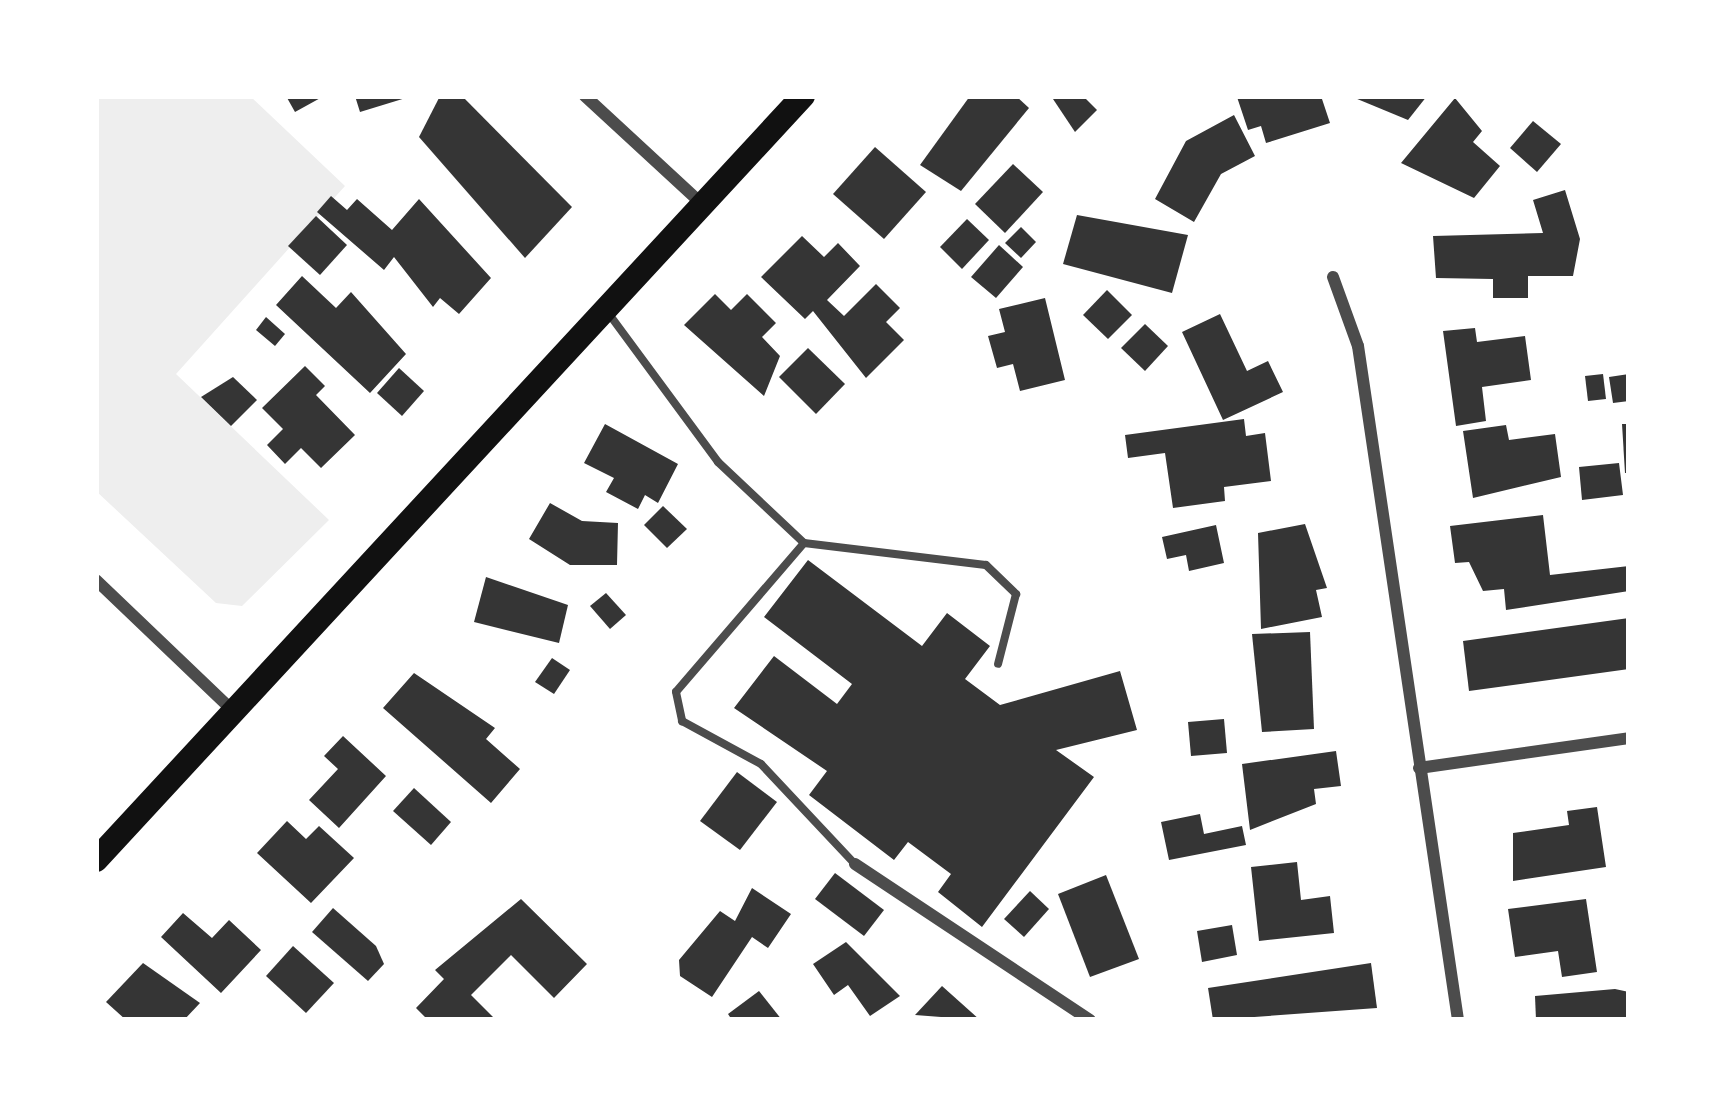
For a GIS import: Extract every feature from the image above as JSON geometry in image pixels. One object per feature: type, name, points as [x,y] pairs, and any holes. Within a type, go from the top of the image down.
[{"type":"main road","points":[[96,860],[803,96]]},
{"type":"street","points":[[585,96],[702,204]]},
{"type":"street","points":[[1333,277],[1358,346],[1458,1020]]},
{"type":"street","points":[[96,580],[233,711]]},
{"type":"street","points":[[1419,768],[1629,738]]},
{"type":"street","points":[[855,864],[1090,1020]]},
{"type":"lane","points":[[604,308],[718,462],[804,543],[986,565],[1016,594],[998,664]]},
{"type":"lane","points":[[804,543],[676,692],[682,721],[761,764],[855,864]]},
{"type":"shaded area","points":[[96,96],[250,96],[345,186],[176,374],[329,520],[242,606],[216,603],[96,491]]},
{"type":"building","points":[[286,96],[324,96],[295,112]]},
{"type":"building","points":[[355,96],[408,96],[409,97],[360,112]]},
{"type":"building","points":[[440,96],[462,96],[572,207],[525,258],[419,137]]},
{"type":"building","points":[[970,96],[1016,96],[1029,108],[961,191],[920,165]]},
{"type":"building","points":[[1051,96],[1083,96],[1097,110],[1075,132]]},
{"type":"building","points":[[1221,96],[1321,96],[1330,123],[1266,143],[1261,126],[1248,130],[1237,97]]},
{"type":"building","points":[[1350,96],[1427,96],[1408,120]]},
{"type":"building","points":[[1455,98],[1482,131],[1473,142],[1500,166],[1474,198],[1401,163]]},
{"type":"building","points":[[1234,115],[1255,156],[1221,174],[1194,222],[1155,199],[1186,141]]},
{"type":"building","points":[[1533,121],[1561,144],[1537,172],[1510,148]]},
{"type":"building","points":[[875,147],[926,192],[884,239],[833,194]]},
{"type":"building","points":[[1013,164],[1043,192],[1005,233],[975,204]]},
{"type":"building","points":[[1565,190],[1580,239],[1573,276],[1528,276],[1528,298],[1493,298],[1493,279],[1436,278],[1433,236],[1543,233],[1533,200]]},
{"type":"building","points":[[331,196],[347,210],[357,199],[392,230],[419,199],[491,278],[459,314],[440,298],[433,307],[394,257],[384,270],[317,212]]},
{"type":"building","points":[[1077,215],[1188,235],[1172,293],[1063,264]]},
{"type":"building","points":[[316,216],[347,245],[320,275],[288,246]]},
{"type":"building","points":[[967,219],[989,240],[962,269],[940,247]]},
{"type":"building","points":[[1021,227],[1036,242],[1021,258],[1005,243]]},
{"type":"building","points":[[802,236],[824,257],[838,243],[860,266],[827,300],[844,316],[876,284],[900,308],[886,322],[904,340],[866,378],[813,311],[805,319],[761,277]]},
{"type":"building","points":[[999,245],[1023,267],[996,298],[971,277]]},
{"type":"building","points":[[302,276],[336,308],[351,292],[406,354],[370,393],[276,305]]},
{"type":"building","points":[[1107,290],[1132,315],[1108,339],[1083,315]]},
{"type":"building","points":[[715,294],[731,310],[747,294],[776,323],[762,337],[780,356],[764,396],[684,325]]},
{"type":"building","points":[[1045,298],[1065,380],[1020,391],[1013,364],[997,368],[988,336],[1005,332],[999,309]]},
{"type":"building","points":[[1220,314],[1247,371],[1268,361],[1283,392],[1223,420],[1182,332]]},
{"type":"building","points":[[266,317],[285,334],[275,346],[256,330]]},
{"type":"building","points":[[1145,324],[1168,346],[1145,371],[1121,348]]},
{"type":"building","points":[[1475,328],[1477,342],[1525,336],[1531,380],[1482,387],[1486,421],[1456,426],[1443,331]]},
{"type":"building","points":[[808,348],[845,384],[816,414],[779,377]]},
{"type":"building","points":[[305,366],[325,386],[316,395],[355,435],[321,468],[301,448],[285,464],[267,445],[283,429],[262,408]]},
{"type":"building","points":[[399,368],[424,391],[402,416],[377,393]]},
{"type":"building","points":[[1603,374],[1606,399],[1588,401],[1585,376]]},
{"type":"building","points":[[1629,374],[1629,401],[1613,403],[1609,377]]},
{"type":"building","points":[[233,377],[257,400],[231,426],[201,397]]},
{"type":"building","points":[[1244,419],[1246,436],[1265,433],[1271,481],[1224,487],[1225,501],[1173,508],[1165,453],[1128,458],[1125,435]]},
{"type":"building","points":[[605,424],[678,464],[658,503],[645,495],[638,509],[606,492],[614,478],[584,463]]},
{"type":"building","points":[[1622,424],[1629,424],[1629,473],[1625,473]]},
{"type":"building","points":[[1506,425],[1509,440],[1555,434],[1561,477],[1473,498],[1463,431]]},
{"type":"building","points":[[1619,463],[1623,495],[1582,500],[1579,467]]},
{"type":"building","points":[[550,503],[582,521],[618,523],[617,565],[570,565],[529,539]]},
{"type":"building","points":[[663,506],[687,529],[667,548],[644,525]]},
{"type":"building","points":[[1543,515],[1550,575],[1629,566],[1629,591],[1506,610],[1504,589],[1483,591],[1469,562],[1455,563],[1450,526]]},
{"type":"building","points":[[1305,524],[1327,588],[1316,590],[1322,617],[1261,629],[1258,533]]},
{"type":"building","points":[[1216,525],[1224,563],[1189,571],[1186,555],[1167,559],[1162,537]]},
{"type":"building","points":[[808,560],[922,646],[947,613],[990,646],[965,679],[1000,705],[1120,671],[1137,730],[1056,750],[1094,777],[982,927],[938,892],[951,874],[908,842],[894,860],[809,795],[827,771],[734,708],[774,656],[837,704],[852,684],[764,617]]},
{"type":"building","points":[[486,577],[568,605],[559,643],[474,622]]},
{"type":"building","points":[[606,593],[626,615],[610,629],[590,606]]},
{"type":"building","points":[[1629,618],[1629,669],[1469,691],[1463,641]]},
{"type":"building","points":[[1310,632],[1314,729],[1262,732],[1252,634]]},
{"type":"building","points":[[552,658],[570,670],[554,694],[535,682]]},
{"type":"building","points":[[414,673],[495,728],[486,739],[520,769],[491,803],[383,708]]},
{"type":"building","points":[[1224,719],[1227,753],[1191,756],[1188,722]]},
{"type":"building","points":[[343,736],[386,776],[339,828],[309,800],[338,769],[324,756]]},
{"type":"building","points":[[1336,751],[1341,786],[1314,789],[1316,804],[1250,830],[1242,764]]},
{"type":"building","points":[[737,772],[777,802],[740,850],[700,821]]},
{"type":"building","points":[[414,788],[451,822],[431,845],[393,811]]},
{"type":"building","points":[[1597,807],[1606,867],[1513,881],[1513,833],[1569,825],[1567,811]]},
{"type":"building","points":[[1200,814],[1204,834],[1242,826],[1246,845],[1169,860],[1161,822]]},
{"type":"building","points":[[287,821],[306,839],[319,826],[354,858],[311,903],[257,853]]},
{"type":"building","points":[[1297,862],[1301,900],[1330,896],[1334,933],[1259,941],[1251,867]]},
{"type":"building","points":[[835,873],[884,910],[864,936],[815,899]]},
{"type":"building","points":[[1106,875],[1139,959],[1090,977],[1058,894]]},
{"type":"building","points":[[752,888],[791,914],[768,948],[752,937],[712,997],[680,976],[679,960],[720,911],[735,921]]},
{"type":"building","points":[[1030,891],[1049,909],[1024,937],[1004,919]]},
{"type":"building","points":[[521,899],[587,964],[554,998],[511,955],[471,995],[496,1020],[428,1020],[416,1008],[444,979],[435,970]]},
{"type":"building","points":[[1586,899],[1597,972],[1562,977],[1558,951],[1515,957],[1508,909]]},
{"type":"building","points":[[333,908],[376,946],[384,964],[368,981],[312,932]]},
{"type":"building","points":[[183,913],[212,938],[229,920],[261,950],[221,993],[161,937]]},
{"type":"building","points":[[1232,925],[1237,955],[1202,962],[1197,931]]},
{"type":"building","points":[[846,942],[900,996],[870,1016],[848,985],[834,995],[813,964]]},
{"type":"building","points":[[293,946],[334,983],[306,1013],[266,976]]},
{"type":"building","points":[[143,963],[200,1003],[184,1020],[126,1020],[106,1002]]},
{"type":"building","points":[[1371,963],[1377,1008],[1213,1020],[1208,988]]},
{"type":"building","points":[[942,986],[980,1020],[915,1015]]},
{"type":"building","points":[[759,991],[782,1020],[732,1020],[728,1014]]},
{"type":"building","points":[[1629,992],[1629,1020],[1536,1020],[1535,996]]}]
